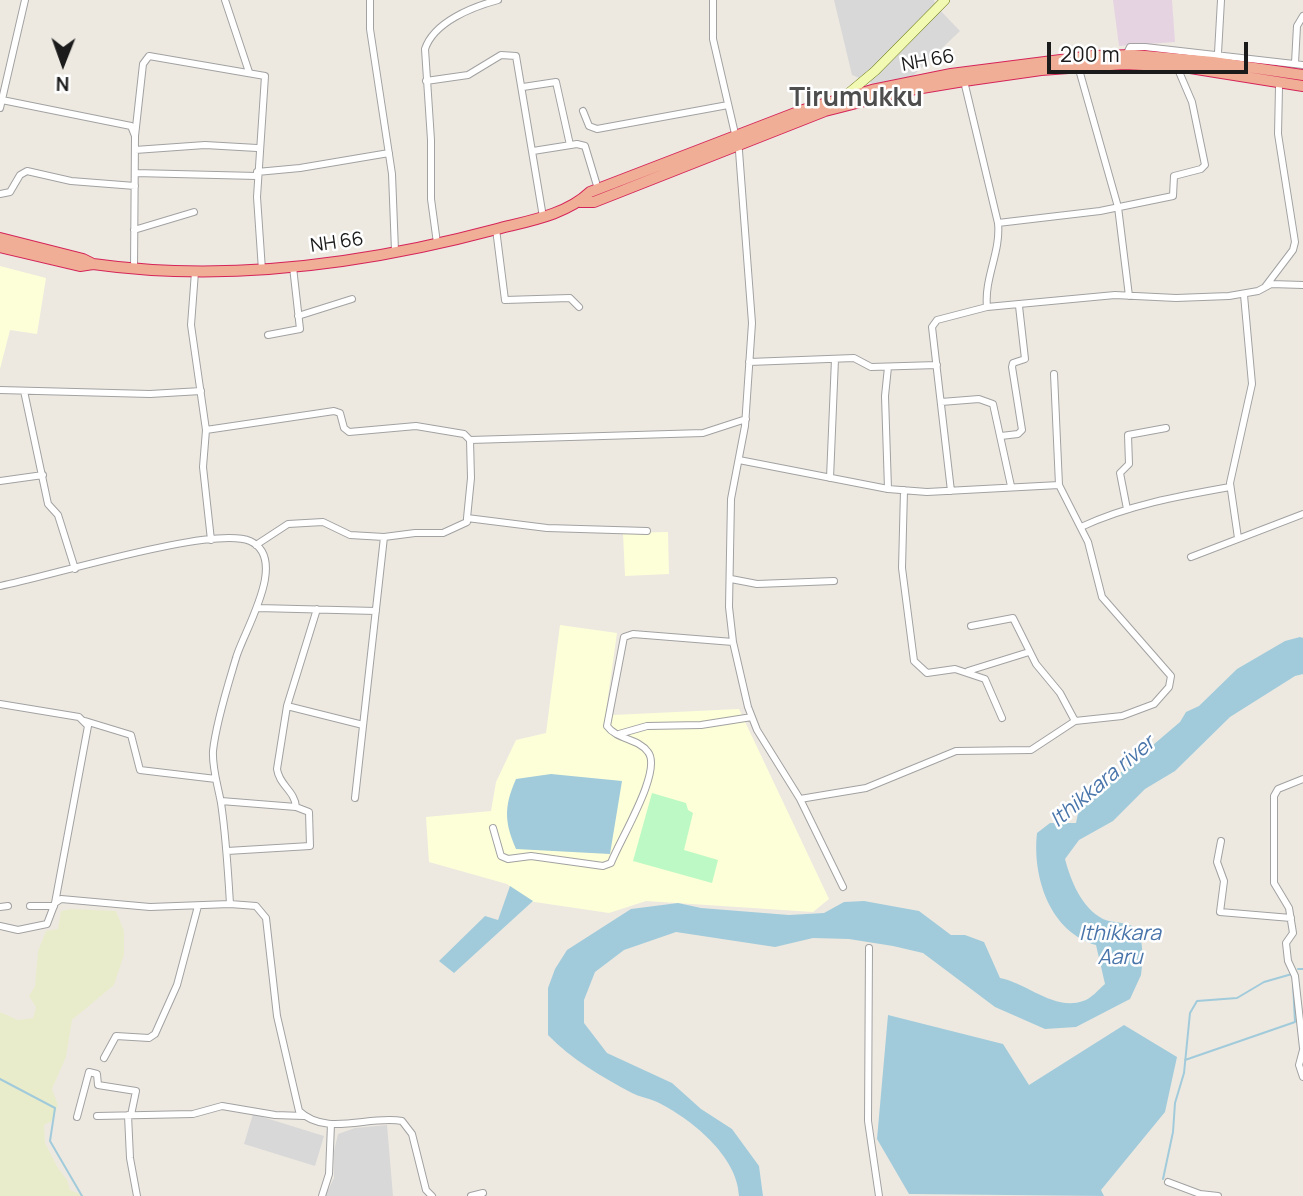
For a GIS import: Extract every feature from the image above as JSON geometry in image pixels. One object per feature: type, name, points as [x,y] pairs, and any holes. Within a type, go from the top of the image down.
[{"type":"highway","name":"NH 66","points":[[580,202],[594,202],[845,96],[951,74],[1126,55],[1213,62],[1303,75]]},
{"type":"highway","name":"NH 66","points":[[0,247],[80,266],[93,264],[134,270],[195,272],[293,267],[438,243],[543,217],[580,202],[598,189],[737,140],[825,111],[904,91],[1078,66],[1124,64],[1177,67],[1303,86]]},
{"type":"highway","name":"NH 66","points":[[0,238],[83,259],[93,264]]},
{"type":"main road","points":[[845,96],[875,71],[945,0]]},
{"type":"main road","points":[[872,90],[875,71]]},
{"type":"street","points":[[0,108],[25,0]]},
{"type":"street","points":[[225,0],[249,72]]},
{"type":"street","points":[[370,0],[370,29],[389,153],[395,251]]},
{"type":"street","points":[[438,243],[431,199],[425,50],[431,36],[464,11],[498,0]]},
{"type":"street","points":[[713,0],[713,39],[737,140],[750,282],[746,419],[739,460],[733,475],[731,499],[729,607],[733,642],[752,717],[800,799],[843,887]]},
{"type":"street","points":[[1218,53],[1222,0]]},
{"type":"street","points":[[1126,55],[1131,47],[1218,53],[1299,64],[1297,26],[1303,16]]},
{"type":"street","points":[[426,81],[468,75],[500,55],[511,53],[517,59],[543,217]]},
{"type":"street","points":[[134,270],[135,136],[143,64],[149,56],[261,74],[266,79],[257,148],[262,270]]},
{"type":"street","points":[[0,57],[10,60]]},
{"type":"street","points":[[1078,66],[1118,207],[1129,296]]},
{"type":"street","points":[[998,223],[1171,197],[1175,191],[1174,176],[1204,167],[1192,102],[1177,67]]},
{"type":"street","points":[[1248,76],[1254,83],[1303,91]]},
{"type":"street","points":[[964,81],[998,223],[999,239],[987,293],[988,307]]},
{"type":"street","points":[[523,87],[556,82],[570,145]]},
{"type":"street","points":[[1264,288],[1293,250],[1295,242],[1278,134],[1279,88]]},
{"type":"street","points":[[2,100],[125,122],[132,127],[135,136]]},
{"type":"street","points":[[583,111],[589,127],[597,129],[728,105]]},
{"type":"street","points":[[533,151],[582,144],[587,148],[598,189]]},
{"type":"street","points":[[135,150],[205,145],[257,148]]},
{"type":"street","points":[[135,173],[257,174],[389,153]]},
{"type":"street","points":[[0,194],[10,192],[20,175],[27,171],[71,181],[135,186]]},
{"type":"street","points":[[134,230],[194,212]]},
{"type":"street","points":[[496,229],[505,300],[570,298],[579,307]]},
{"type":"street","points":[[268,335],[299,331],[293,267]]},
{"type":"street","points":[[195,272],[191,325],[206,430],[203,467],[211,540]]},
{"type":"street","points":[[951,491],[933,323],[942,318],[988,307],[1129,296],[1176,299],[1244,295],[1272,284],[1303,285]]},
{"type":"street","points":[[1238,538],[1230,488],[1251,384],[1244,295]]},
{"type":"street","points":[[298,316],[352,299]]},
{"type":"street","points":[[1001,436],[1022,430],[1012,367],[1013,363],[1025,359],[1020,306]]},
{"type":"street","points":[[749,362],[855,358],[868,367],[937,365]]},
{"type":"street","points":[[830,478],[835,359]]},
{"type":"street","points":[[888,367],[885,396],[888,489]]},
{"type":"street","points":[[800,799],[866,788],[956,751],[1024,752],[1075,721],[1122,716],[1145,708],[1163,696],[1172,681],[1171,676],[1102,597],[1081,527],[1059,485],[1054,374]]},
{"type":"street","points":[[0,390],[150,394],[201,391]]},
{"type":"street","points":[[24,391],[48,504],[58,515],[75,569]]},
{"type":"street","points":[[941,402],[990,402],[995,409],[1011,486]]},
{"type":"street","points":[[206,430],[334,411],[340,413],[344,428],[349,432],[416,426],[464,434],[470,440],[471,478],[467,522],[443,533],[384,537],[350,535],[330,523],[316,521],[288,524],[256,545]]},
{"type":"street","points":[[470,440],[703,433],[746,419]]},
{"type":"street","points":[[1127,509],[1120,474],[1129,464],[1128,435],[1166,428]]},
{"type":"street","points":[[739,460],[888,489],[951,491],[1059,485]]},
{"type":"street","points":[[0,481],[43,475]]},
{"type":"street","points":[[1081,527],[1127,509],[1230,488]]},
{"type":"street","points":[[904,490],[902,568],[914,661],[927,673],[955,669],[985,679],[1002,718]]},
{"type":"street","points":[[1191,557],[1303,514]]},
{"type":"street","points":[[467,518],[547,528],[647,531]]},
{"type":"street","points":[[355,798],[384,537]]},
{"type":"street","points":[[0,586],[75,569],[132,552],[211,540],[239,539],[256,545],[266,568],[258,608],[237,654],[215,742],[216,779],[227,851],[230,904]]},
{"type":"street","points":[[731,579],[757,584],[834,581]]},
{"type":"street","points":[[258,608],[376,611]]},
{"type":"street","points":[[296,807],[295,797],[278,773],[287,706],[317,609]]},
{"type":"street","points":[[971,626],[1010,617],[1029,652],[1060,693],[1075,721]]},
{"type":"street","points":[[493,828],[501,856],[508,859],[531,856],[603,866],[611,863],[646,790],[652,764],[646,749],[609,729],[607,723],[622,643],[627,635],[733,642]]},
{"type":"street","points":[[966,671],[1029,652]]},
{"type":"street","points":[[0,704],[85,721],[131,736],[139,770],[216,779]]},
{"type":"street","points":[[287,706],[363,725]]},
{"type":"street","points":[[618,735],[647,726],[701,725],[752,717]]},
{"type":"street","points":[[0,926],[13,930],[47,924],[55,905],[88,733],[85,721]]},
{"type":"street","points":[[1303,779],[1278,789],[1274,796],[1274,883],[1291,918],[1293,933],[1286,943],[1295,976],[1303,1049],[1299,1065],[1303,1077]]},
{"type":"street","points":[[221,801],[296,807],[309,812],[309,848],[227,851]]},
{"type":"street","points":[[1221,841],[1217,862],[1224,881],[1220,912],[1291,918]]},
{"type":"street","points":[[30,906],[55,905],[63,899],[150,907],[230,904],[256,906],[264,914],[277,1016],[295,1104],[304,1116]]},
{"type":"street","points":[[104,1058],[116,1036],[154,1037],[177,985],[198,906]]},
{"type":"street","points":[[869,948],[868,1121],[878,1196]]},
{"type":"street","points":[[1291,966],[1303,966]]},
{"type":"street","points":[[77,1117],[89,1072],[97,1074],[98,1085],[136,1091],[129,1115],[130,1158],[137,1196]]},
{"type":"street","points":[[97,1116],[193,1114],[229,1106],[275,1115],[304,1116],[331,1124],[393,1120],[408,1125],[426,1190],[432,1196]]},
{"type":"street","points":[[322,1196],[329,1174],[331,1124]]},
{"type":"street","points":[[1168,1182],[1200,1194],[1219,1196]]},
{"type":"street","points":[[471,1196],[483,1194]]},
{"type":"shaded area","points":[[834,0],[934,0],[936,6],[960,31],[895,93],[852,75]]},
{"type":"shaded area","points":[[1113,0],[1172,0],[1175,42],[1119,46]]},
{"type":"shaded area","points":[[0,266],[46,278],[37,334],[10,330],[0,369]]},
{"type":"shaded area","points":[[668,532],[669,574],[625,576],[623,533]]},
{"type":"shaded area","points":[[560,625],[617,633],[606,711],[613,715],[739,709],[829,899],[813,912],[646,901],[609,913],[528,901],[507,884],[429,862],[426,817],[491,811],[496,782],[516,740],[546,733]]},
{"type":"shaded area","points":[[61,911],[116,911],[124,931],[124,955],[114,985],[72,1020],[66,1057],[52,1089],[58,1105],[52,1121],[44,1125],[45,1143],[70,1190],[85,1196],[0,1196],[0,1012],[18,1020],[33,1018],[36,1007],[29,996],[35,986],[38,951],[46,931],[58,929]]},
{"type":"shaded area","points":[[253,1114],[324,1136],[315,1166],[244,1144]]},
{"type":"shaded area","points":[[387,1125],[393,1196],[325,1196],[334,1178],[334,1151],[338,1134],[355,1128]]},
{"type":"green space","points":[[652,793],[686,803],[688,810],[693,813],[684,850],[718,860],[712,883],[633,861]]},
{"type":"water","name":"Ithikkara Aaru","points":[[1303,638],[1303,674],[1295,676],[1230,717],[1175,771],[1145,789],[1113,821],[1079,840],[1065,859],[1083,901],[1095,914],[1140,930],[1143,957],[1141,975],[1130,999],[1076,1027],[1045,1029],[995,1007],[923,953],[849,939],[813,938],[775,947],[676,932],[624,950],[595,972],[584,1000],[584,1023],[607,1053],[672,1083],[701,1109],[732,1129],[759,1166],[763,1196],[739,1196],[737,1181],[721,1153],[684,1118],[598,1074],[548,1035],[548,988],[555,969],[567,950],[631,909],[678,903],[701,908],[789,915],[824,913],[844,902],[864,901],[919,911],[951,935],[965,935],[984,942],[1000,978],[1062,1002],[1086,1000],[1105,984],[1096,945],[1067,928],[1047,901],[1038,867],[1037,833],[1050,823],[1076,823],[1079,808],[1180,722],[1186,712],[1199,706],[1237,669],[1285,641]]},
{"type":"water","points":[[551,774],[622,781],[610,854],[516,849],[507,814],[516,779]]},
{"type":"water","points":[[510,886],[533,901],[454,973],[439,961],[485,916],[498,920]]},
{"type":"water","points":[[888,1015],[1003,1044],[1029,1085],[1124,1025],[1177,1057],[1165,1112],[1101,1190],[1104,1196],[909,1194],[877,1139]]},
{"type":"waterway","points":[[1298,969],[1303,969]]},
{"type":"waterway","points":[[1163,1179],[1173,1132],[1175,1103],[1184,1073],[1190,1013],[1197,1001],[1237,998],[1264,982],[1292,974]]},
{"type":"waterway","points":[[1185,1060],[1295,1022],[1293,983]]},
{"type":"waterway","points":[[0,1079],[55,1108],[50,1141],[82,1196]]},
{"type":"district","name":"Tirumukku","points":[[856,99]]},
{"type":"water label","name":"Ithikkara river","points":[[1103,782]]}]
